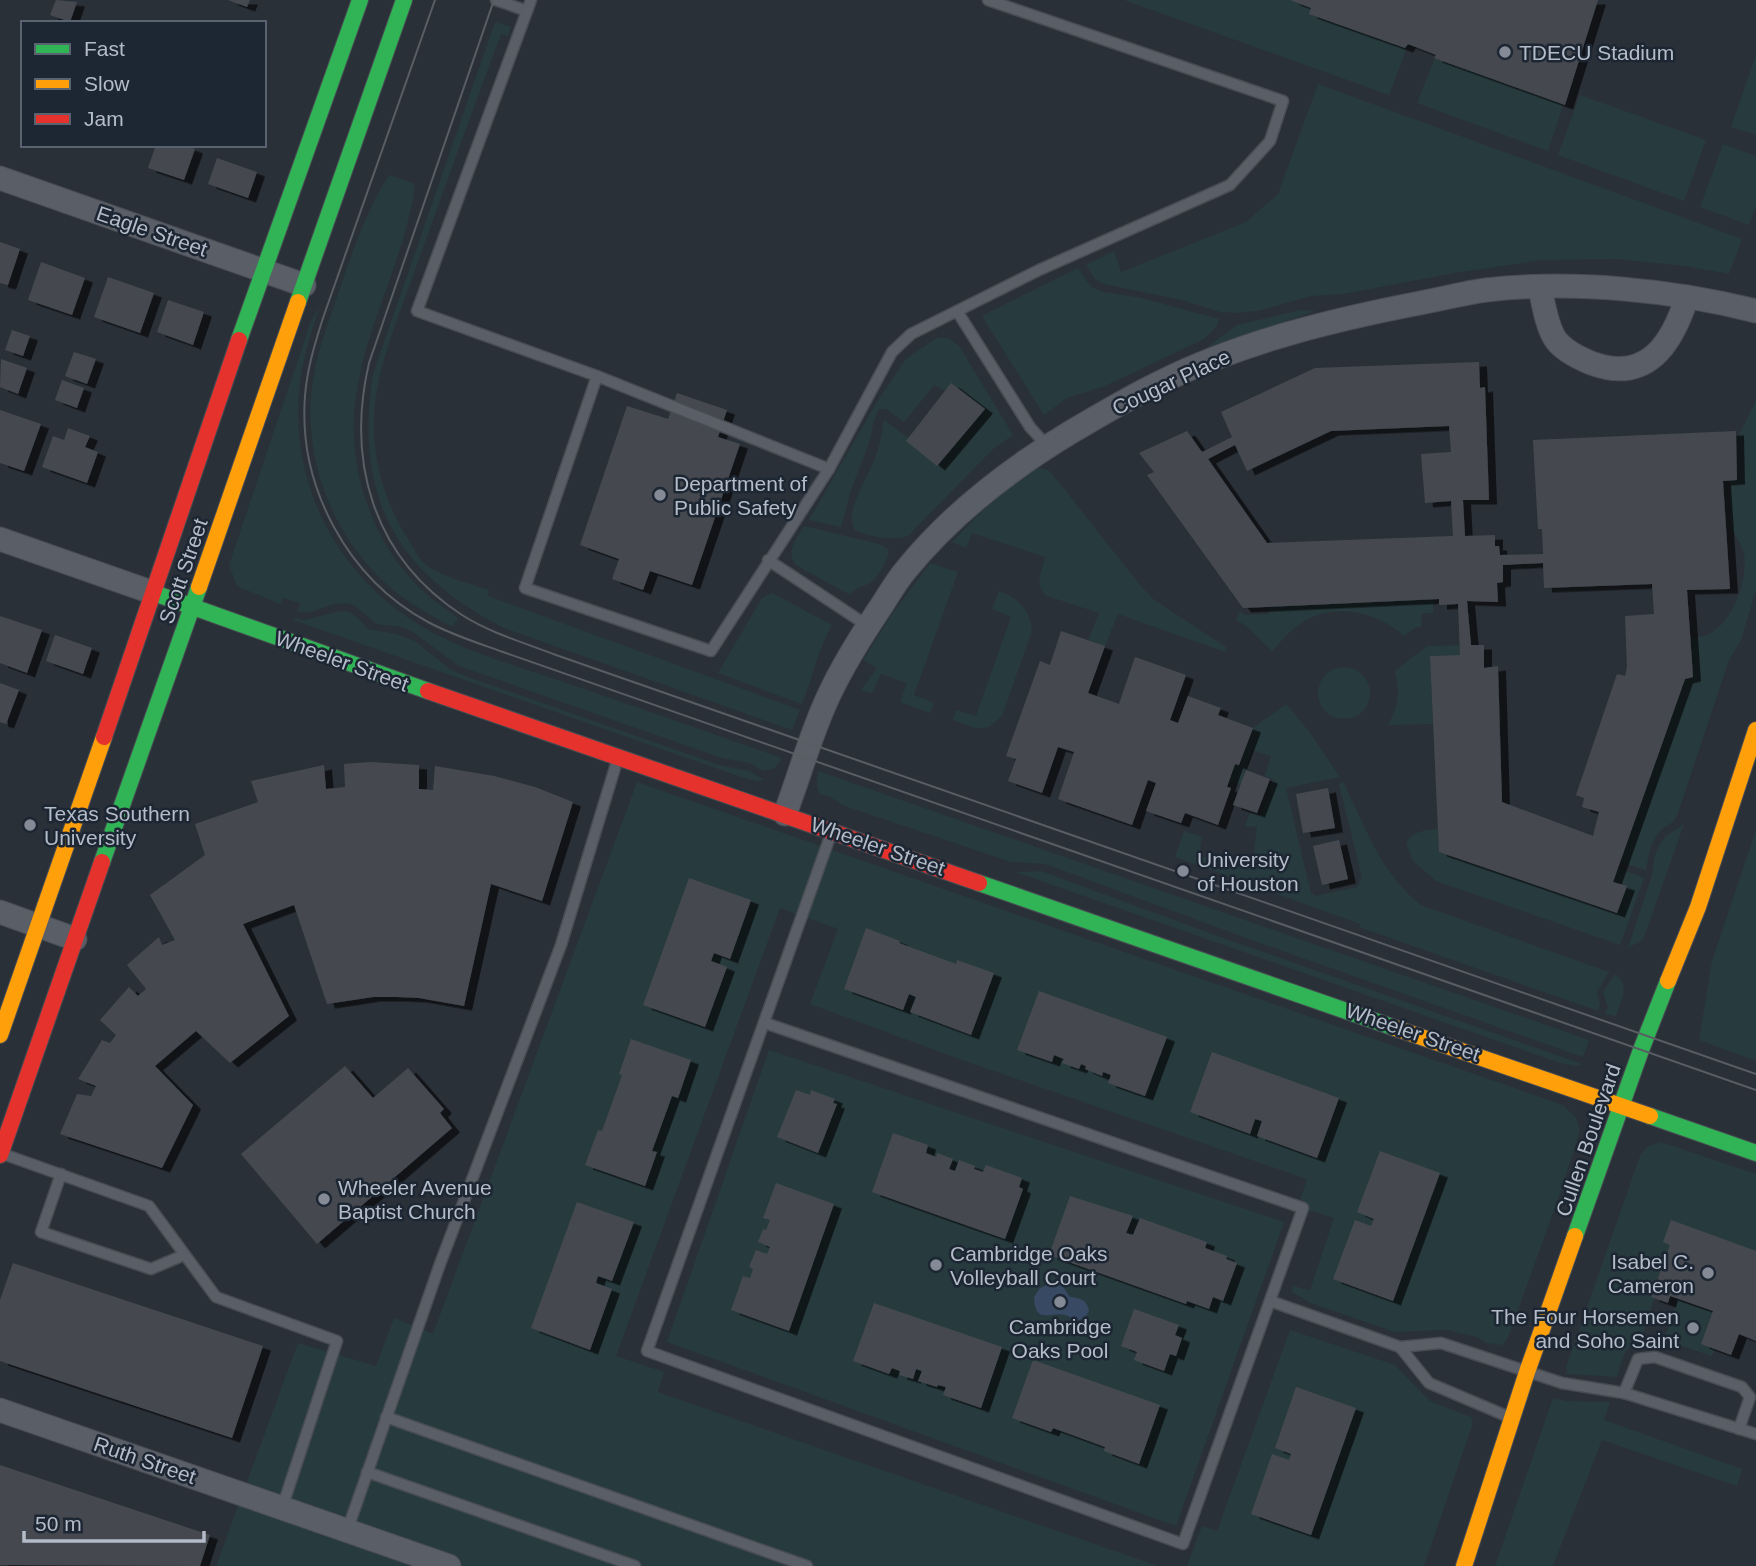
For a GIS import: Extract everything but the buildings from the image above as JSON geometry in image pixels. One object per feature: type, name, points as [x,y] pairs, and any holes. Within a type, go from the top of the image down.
[{"type":"main road","name":"Scott Street","points":[[0,1154],[25,1022],[38,925],[154,593],[262,270],[360,0]]},
{"type":"main road","name":"Scott Street","points":[[0,1035],[25,1022],[75,939],[404,0]]},
{"type":"main road","name":"Wheeler Street","points":[[154,593],[1756,1153]]},
{"type":"main road","name":"Cullen Boulevard","points":[[1464,1566],[1527,1373],[1641,1050],[1698,907],[1756,730]]},
{"type":"street","name":"Eagle Street","points":[[0,178],[304,285]]},
{"type":"street","points":[[1540,288],[1555,340],[1576,357],[1608,369],[1639,366],[1663,349],[1679,321],[1687,297]]},
{"type":"street","name":"Cougar Place","points":[[785,814],[829,695],[848,658],[903,573],[939,533],[985,491],[1023,462],[1162,381],[1287,334],[1360,314],[1486,290],[1600,288],[1687,297],[1756,311]]},
{"type":"street","name":"Wheeler Street","points":[[0,539],[154,593]]},
{"type":"street","points":[[0,912],[75,939]]},
{"type":"street","name":"Ruth Street","points":[[0,1410],[437,1564]]},
{"type":"lane","points":[[496,0],[529,6],[417,311],[597,376],[829,469]]},
{"type":"lane","points":[[597,376],[525,588],[711,651],[829,469],[892,352],[911,334],[1039,270],[1230,185],[1269,141],[1283,101],[988,0]]},
{"type":"lane","points":[[957,311],[1030,427],[1048,447]]},
{"type":"lane","points":[[768,560],[868,626]]},
{"type":"lane","points":[[347,1531],[440,1264],[561,945],[618,757]]},
{"type":"lane","points":[[765,1023],[1303,1208],[1183,1544],[647,1351],[833,830]]},
{"type":"lane","points":[[0,1154],[149,1206],[216,1297],[337,1341],[282,1508]]},
{"type":"lane","points":[[61,1174],[41,1232],[150,1269],[184,1255]]},
{"type":"lane","points":[[1269,1301],[1400,1347],[1441,1343],[1527,1373],[1562,1383],[1624,1393],[1756,1434]]},
{"type":"lane","points":[[1400,1347],[1429,1383],[1512,1418]]},
{"type":"lane","points":[[1624,1393],[1638,1359],[1655,1357],[1742,1387],[1750,1397],[1739,1429]]},
{"type":"lane","points":[[386,1418],[804,1565]]},
{"type":"lane","points":[[368,1472],[635,1566]]},
{"type":"green space","points":[[1124,0],[1598,0],[1548,151],[1417,103],[1436,55],[1408,45],[1389,95]]},
{"type":"green space","points":[[495,22],[511,27],[508,36],[501,34],[395,324],[380,374],[374,410],[375,450],[391,507],[417,554],[423,562],[438,572],[489,590],[488,596],[800,710],[792,730],[504,628],[466,606],[435,582],[410,555],[390,526],[377,493],[370,457],[369,418],[373,374]]},
{"type":"green space","points":[[1756,55],[1756,135],[1731,127]]},
{"type":"green space","points":[[1318,84],[1742,239],[1729,274],[1617,259],[1542,260],[1343,294],[1312,296],[1257,311],[1237,313],[1220,312],[1182,300],[1104,284],[1095,279],[1086,265],[1114,251],[1121,272],[1246,222],[1278,194]]},
{"type":"green space","points":[[1580,95],[1706,140],[1684,201],[1558,155]]},
{"type":"green space","points":[[1723,144],[1756,156],[1756,207],[1749,225],[1700,207]]},
{"type":"green space","points":[[389,175],[415,184],[404,236],[370,337],[357,388],[354,439],[357,465],[371,516],[383,539],[413,581],[434,601],[458,618],[452,627],[397,593],[362,558],[332,509],[314,455],[311,398],[319,351],[359,234]]},
{"type":"green space","points":[[1078,268],[1091,287],[1104,292],[1141,298],[1219,319],[1216,327],[1204,339],[1105,386],[1067,398],[1044,415],[982,316]]},
{"type":"green space","points":[[320,305],[300,382],[299,429],[304,465],[328,530],[347,560],[370,586],[397,610],[428,630],[461,646],[782,758],[775,768],[763,771],[750,763],[722,758],[459,666],[413,632],[401,627],[376,624],[356,606],[348,603],[334,604],[311,612],[297,612],[300,603],[283,598],[280,604],[237,586],[229,565],[311,321]]},
{"type":"green space","points":[[1300,310],[1316,311],[1205,349],[1237,325]]},
{"type":"green space","points":[[937,338],[948,338],[959,346],[1013,435],[993,449],[908,536],[881,538],[855,530],[852,522],[854,504],[877,453],[884,420],[941,462],[980,409],[934,385],[904,422],[886,409],[879,409],[841,527],[809,520],[878,400],[906,359]]},
{"type":"green space","points":[[1756,401],[1756,590],[1741,640],[1729,660],[1677,816],[1654,839],[1646,870],[1620,862],[1685,679],[1690,639],[1709,634],[1719,627],[1733,609],[1744,575],[1744,554],[1731,524],[1730,480],[1737,480],[1737,439]]},
{"type":"green space","points":[[1041,468],[1054,476],[1153,599],[1226,647],[1225,652],[1118,614],[1105,646],[1088,640],[1099,613],[1047,596],[1039,582],[1045,557],[972,533],[966,548],[952,542],[1019,479]]},
{"type":"green space","points":[[804,526],[879,544],[889,550],[883,568],[868,584],[850,595],[796,565],[792,550]]},
{"type":"green space","points":[[930,563],[958,572],[914,695],[934,703],[930,713],[900,702],[907,683],[881,674],[872,693],[861,690],[877,668],[863,660],[892,614]]},
{"type":"green space","points":[[999,591],[1022,606],[1029,617],[1032,631],[1002,716],[989,727],[974,728],[953,720],[956,710],[976,716],[1011,617],[992,609]]},
{"type":"green space","points":[[772,593],[832,625],[802,704],[718,673],[762,598]]},
{"type":"green space","points":[[1433,599],[1433,613],[1422,614],[1421,627],[1416,627],[1404,636],[1380,620],[1340,611],[1313,617],[1300,624],[1272,651],[1236,620],[1240,611],[1244,615],[1269,614],[1268,607]]},
{"type":"green space","points":[[340,611],[357,617],[368,629],[415,641],[451,670],[468,677],[719,765],[749,771],[765,780],[756,781],[741,777],[293,620],[305,620]]},
{"type":"green space","points":[[1460,645],[1460,655],[1430,656],[1433,724],[1388,725],[1398,699],[1395,671],[1427,646]]},
{"type":"green space","points":[[1344,667],[1354,669],[1362,675],[1368,683],[1368,703],[1362,711],[1354,717],[1344,719],[1334,717],[1326,711],[1320,703],[1318,693],[1320,683],[1326,675],[1334,669]]},
{"type":"green space","points":[[1286,704],[1308,730],[1340,777],[1286,788],[1311,893],[1316,896],[1357,887],[1362,878],[1339,784],[1343,782],[1384,864],[1421,905],[1609,972],[1597,992],[1600,1004],[1598,1011],[1359,927],[1360,924],[1175,857],[1184,831],[1202,837],[1199,856],[1252,866],[1257,827],[1245,826],[1250,813],[1261,816],[1273,779],[1265,776],[1271,756],[1252,750],[1241,785],[1229,781],[1235,764],[1240,765],[1253,728]]},
{"type":"green space","points":[[818,771],[1589,1040],[1583,1057],[1045,864],[1011,862],[845,806],[819,794]]},
{"type":"green space","points":[[637,782],[1563,1105],[1576,1118],[1580,1130],[1562,1188],[1503,1345],[1487,1343],[1477,1337],[1447,1330],[1395,1332],[1311,1303],[1292,1292],[1293,1286],[1310,1290],[1334,1218],[1298,1207],[1307,1179],[962,1060],[810,1004],[838,929],[780,908],[616,1356],[664,1372],[658,1392],[1158,1566],[216,1566],[298,1343],[376,1366],[394,1318],[433,1334]]},
{"type":"green space","points":[[1684,824],[1643,940],[1628,948],[1659,846],[1665,837]]},
{"type":"green space","points":[[1438,829],[1439,852],[1616,913],[1626,886],[1613,882],[1618,868],[1644,878],[1620,945],[1436,881],[1413,861],[1406,843],[1416,834]]},
{"type":"green space","points":[[1756,830],[1756,1061],[1699,1040],[1712,961]]},
{"type":"green space","points":[[1041,871],[1582,1064],[1575,1066],[1560,1063],[1015,872]]},
{"type":"green space","points":[[1615,974],[1624,988],[1616,1016],[1605,1014],[1608,1007],[1603,992]]},
{"type":"green space","points":[[769,1050],[1284,1222],[1176,1526],[667,1342]]},
{"type":"green space","points":[[1661,1142],[1756,1174],[1756,1253],[1672,1244],[1641,1340],[1627,1350],[1617,1377],[1567,1374],[1566,1367],[1640,1156],[1648,1146]]},
{"type":"green space","points":[[1677,1300],[1713,1312],[1725,1321],[1712,1356],[1664,1340]]},
{"type":"green space","points":[[1290,1330],[1395,1365],[1430,1401],[1471,1417],[1473,1423],[1424,1566],[1187,1566],[1202,1526],[1217,1531]]},
{"type":"green space","points":[[1553,1398],[1565,1401],[1610,1402],[1604,1420],[1742,1469],[1737,1486],[1602,1440],[1553,1566],[1495,1566]]},
{"type":"water","name":"Cambridge Oaks Pool","points":[[1052,1283],[1062,1285],[1070,1297],[1085,1302],[1089,1311],[1085,1318],[1076,1321],[1065,1315],[1045,1315],[1037,1311],[1034,1297],[1040,1288]]},
{"type":"tram line","points":[[435,0],[323,318],[309,366],[305,396],[305,430],[310,464],[334,527],[352,556],[399,604],[437,627],[475,642],[1756,1090]]},
{"type":"tram line","points":[[494,0],[369,363],[363,400],[361,436],[365,471],[374,504],[387,536],[407,565],[432,592],[473,621],[556,655],[1756,1074]]},
{"type":"traffic: fast","points":[[239,340],[360,0]]},
{"type":"traffic: fast","points":[[298,302],[404,0]]},
{"type":"traffic: fast","points":[[102,862],[199,587]]},
{"type":"traffic: fast","points":[[154,593],[428,691]]},
{"type":"traffic: fast","points":[[979,883],[1395,1028]]},
{"type":"traffic: fast","points":[[1575,1236],[1668,981]]},
{"type":"traffic: fast","points":[[1650,1116],[1756,1153]]},
{"type":"traffic: slow","points":[[199,587],[298,302]]},
{"type":"traffic: slow","points":[[1668,981],[1698,907],[1756,730]]},
{"type":"traffic: slow","points":[[0,1035],[104,737]]},
{"type":"traffic: slow","points":[[1395,1028],[1650,1116]]},
{"type":"traffic: slow","points":[[1464,1566],[1527,1372],[1575,1236]]},
{"type":"traffic: jam","points":[[104,737],[239,340]]},
{"type":"traffic: jam","points":[[428,691],[979,883]]},
{"type":"traffic: jam","points":[[0,1155],[102,862]]},
{"type":"place","name":"TDECU Stadium","points":[[1505,52]]},
{"type":"place","name":"Department of Public Safety","points":[[660,495]]},
{"type":"place","name":"Texas Southern University","points":[[30,825]]},
{"type":"place","name":"University of Houston","points":[[1183,871]]},
{"type":"place","name":"Wheeler Avenue Baptist Church","points":[[324,1199]]},
{"type":"place","name":"Cambridge Oaks Volleyball Court","points":[[936,1265]]},
{"type":"place","name":"Isabel C. Cameron","points":[[1708,1273]]},
{"type":"place","name":"Cambridge Oaks Pool","points":[[1060,1302]]},
{"type":"place","name":"The Four Horsemen and Soho Saint","points":[[1693,1328]]}]
